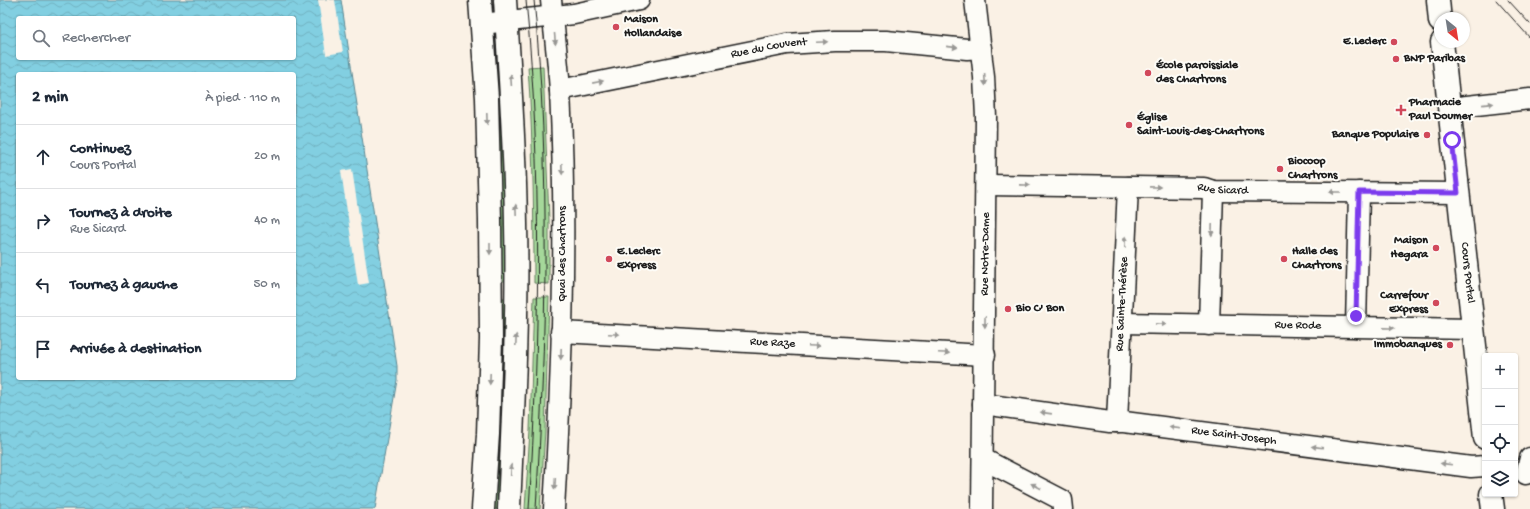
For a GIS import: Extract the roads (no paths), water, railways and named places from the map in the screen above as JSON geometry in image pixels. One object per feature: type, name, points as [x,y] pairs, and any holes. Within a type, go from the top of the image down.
[{"type":"main road","points":[[480,0],[487,113],[491,338],[488,434],[483,509]]},
{"type":"main road","points":[[504,0],[512,97],[516,224],[516,335],[508,509]]},
{"type":"main road","points":[[1438,0],[1439,12]]},
{"type":"main road","name":"Cours Portal","points":[[1443,48],[1484,425]]},
{"type":"main road","points":[[1491,497],[1493,509]]},
{"type":"street","points":[[481,24],[506,22],[552,8],[574,14],[639,0]]},
{"type":"street","name":"Rue Notre-Dame","points":[[975,0],[985,93],[986,184],[982,509]]},
{"type":"street","name":"Quai des Chartrons","points":[[552,8],[560,90],[564,223],[562,332],[554,509]]},
{"type":"street","name":"Rue du Couvent","points":[[560,90],[787,44],[835,41],[886,41],[967,49],[981,48]]},
{"type":"street","points":[[1449,108],[1530,99]]},
{"type":"street","name":"Rue Sicard","points":[[986,184],[1204,188],[1213,191],[1458,193]]},
{"type":"street","name":"Rue Sainte-Thérèse","points":[[1117,422],[1128,187]]},
{"type":"street","points":[[1209,325],[1213,191]]},
{"type":"street","points":[[1356,327],[1359,192]]},
{"type":"street","name":"Rue Rode","points":[[1122,323],[1473,329]]},
{"type":"street","name":"Rue Raze","points":[[562,332],[984,355]]},
{"type":"street","name":"Rue Saint-Joseph","points":[[983,404],[1110,422],[1124,422],[1471,467],[1482,466]]},
{"type":"street","points":[[983,460],[1062,500],[1063,509]]},
{"type":"water","points":[[0,0],[341,0],[397,366],[397,380],[375,509],[0,509]]},
{"type":"tram line","points":[[526,0],[535,127],[538,254],[533,445],[529,509]]},
{"type":"tram line","points":[[534,0],[543,127],[545,191],[544,318],[536,509]]},
{"type":"tram line","points":[[1496,0],[1530,38]]},
{"type":"tram line","points":[[1508,0],[1530,24]]},
{"type":"place","name":"Maison Hollandaise","points":[[616,27]]},
{"type":"place","name":"E.Leclerc","points":[[1394,42]]},
{"type":"place","name":"BNP Paribas","points":[[1396,59]]},
{"type":"place","name":"École paroissiale des Chartrons","points":[[1148,73]]},
{"type":"place","name":"Pharmacie Paul Doumer","points":[[1401,110]]},
{"type":"place","name":"Église Saint-Louis-des-Chartrons","points":[[1129,125]]},
{"type":"place","name":"Banque Populaire","points":[[1427,135]]},
{"type":"place","name":"Biocoop Chartrons","points":[[1280,169]]},
{"type":"place","name":"Maison Hegara","points":[[1436,248]]},
{"type":"place","name":"E.Leclerc Express","points":[[609,259]]},
{"type":"place","name":"Halle des Chartrons","points":[[1284,259]]},
{"type":"place","name":"Carrefour Express","points":[[1436,303]]},
{"type":"place","name":"Bio C' Bon","points":[[1008,309]]},
{"type":"place","name":"Immobanques","points":[[1450,345]]}]
